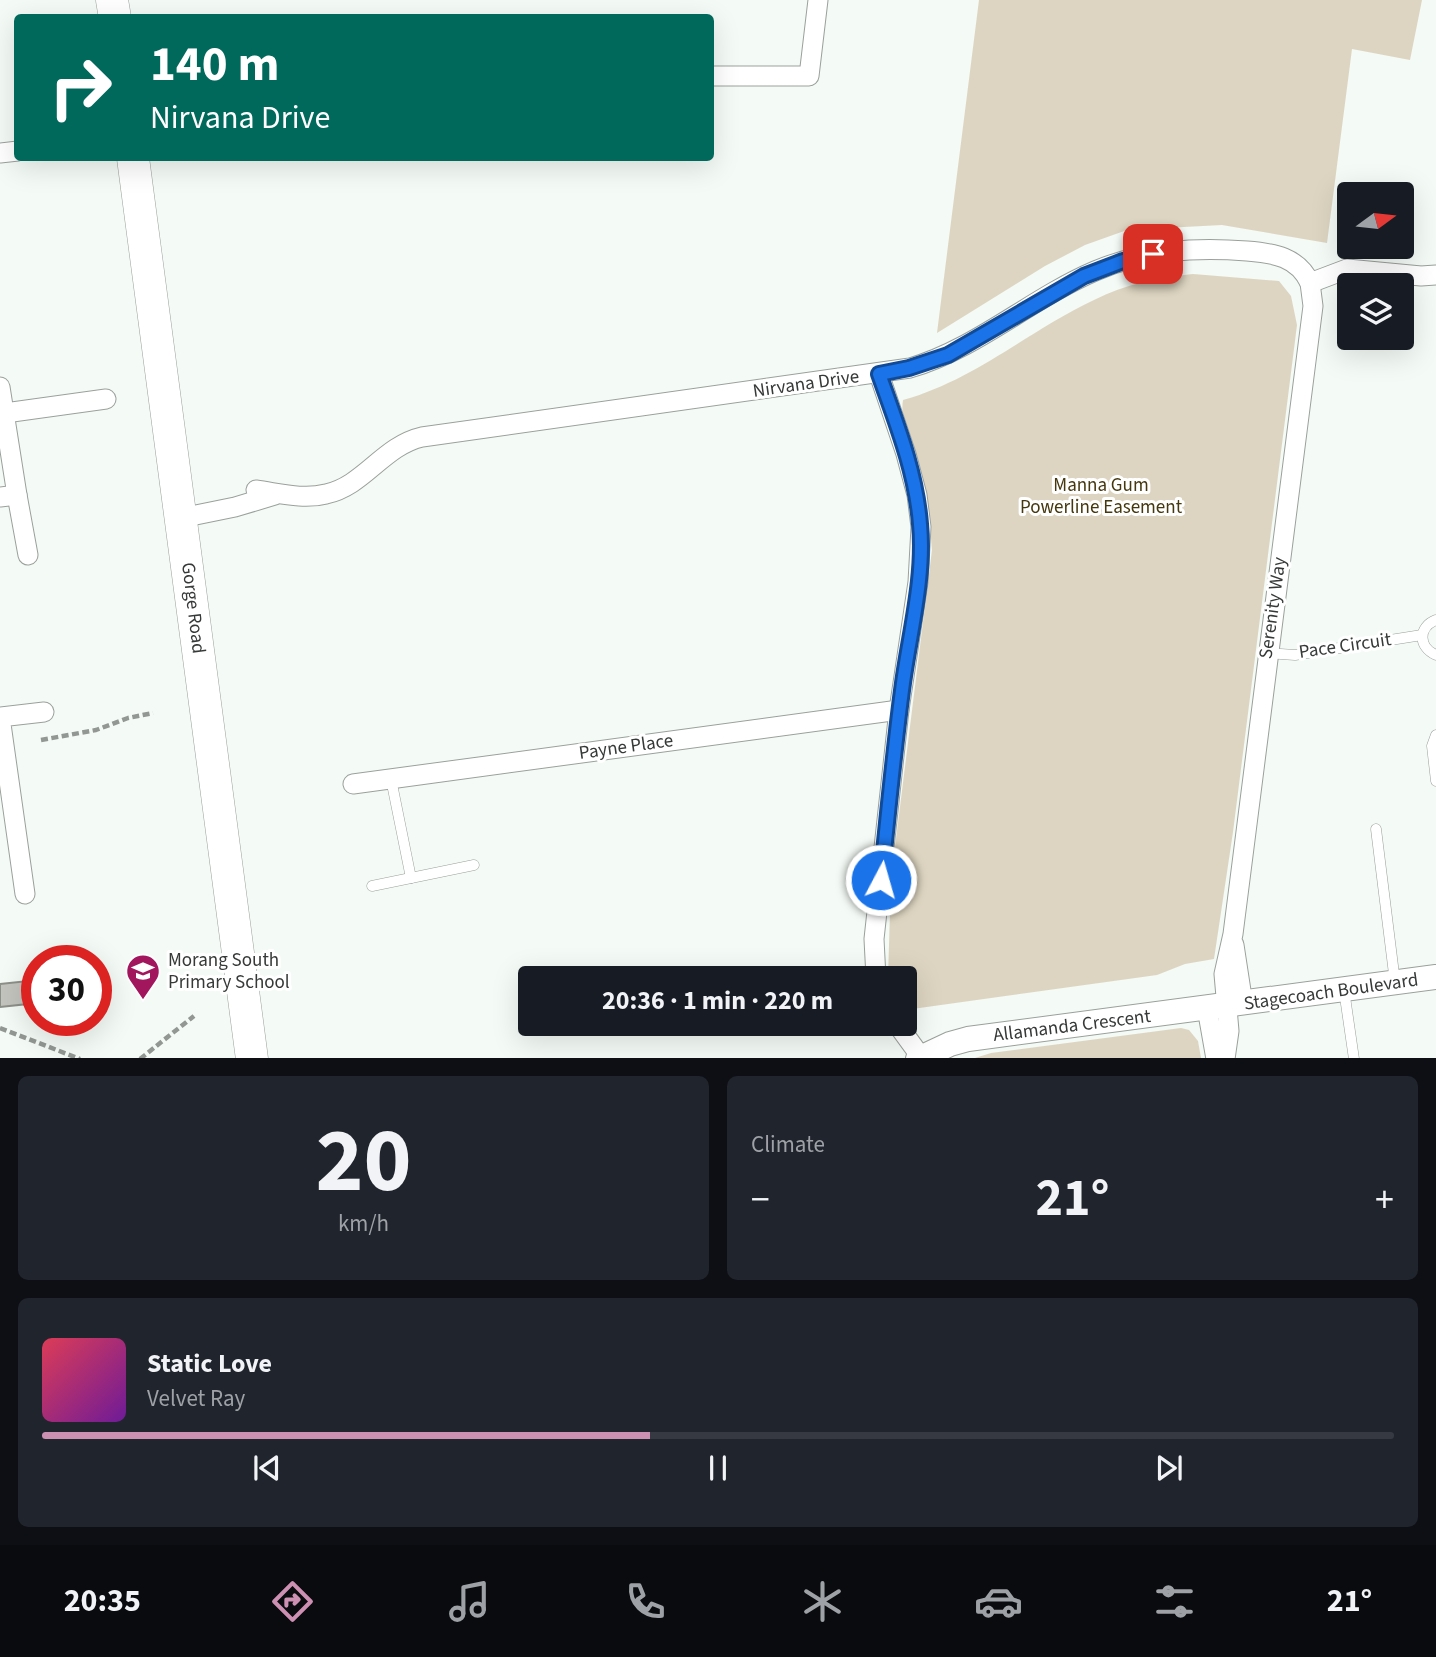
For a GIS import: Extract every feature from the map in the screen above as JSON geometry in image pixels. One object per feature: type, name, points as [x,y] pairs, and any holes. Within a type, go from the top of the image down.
[{"type":"main road","name":"Gorge Road","points":[[133,161],[252,1058]]},
{"type":"street","points":[[714,76],[809,76],[818,0]]},
{"type":"street","name":"Nirvana Drive","points":[[256,490],[309,497],[332,493],[355,479],[393,448],[422,437],[909,368],[948,355],[1084,276],[1123,261],[1153,254],[1204,248],[1277,255],[1301,269],[1310,283]]},
{"type":"street","points":[[1310,283],[1347,269],[1418,276],[1436,275]]},
{"type":"street","name":"Serenity Way","points":[[1216,1058],[1313,309],[1310,283]]},
{"type":"street","points":[[875,966],[874,939],[900,710],[918,582],[921,527],[917,495],[906,454],[879,374]]},
{"type":"street","points":[[0,379],[5,413],[9,496],[28,555]]},
{"type":"street","points":[[5,413],[106,400]]},
{"type":"street","name":"Nirvana Drive","points":[[181,518],[235,507],[279,494]]},
{"type":"street","name":"Payne Place","points":[[353,784],[900,710]]},
{"type":"street","points":[[25,894],[0,718],[44,712]]},
{"type":"street","name":"Stagecoach Boulevard","points":[[1225,1006],[1436,977]]},
{"type":"street","name":"Serenity Way","points":[[1225,1006],[1229,1039],[1225,1058]]},
{"type":"street","name":"Allamanda Crescent","points":[[915,1058],[968,1040],[1225,1006]]},
{"type":"street","points":[[896,1036],[915,1058]]},
{"type":"street","points":[[903,1036],[915,1058]]},
{"type":"lane","points":[[1436,620],[1426,626],[1422,635],[1427,649],[1436,655]]},
{"type":"lane","name":"Pace Circuit","points":[[1267,653],[1295,655],[1422,635]]},
{"type":"lane","points":[[1436,735],[1432,746],[1436,781]]},
{"type":"lane","points":[[391,779],[411,878]]},
{"type":"lane","points":[[1376,829],[1396,983]]},
{"type":"lane","points":[[372,886],[474,865]]},
{"type":"lane","points":[[1344,989],[1353,1058]]},
{"type":"path","points":[[41,740],[96,730],[128,718],[153,713]]},
{"type":"path","points":[[142,1058],[194,1016]]},
{"type":"path","points":[[0,1028],[77,1058]]},
{"type":"green space","points":[[979,0],[1422,0],[1410,60],[1352,49],[1327,243],[1222,225],[1127,230],[1085,245],[1045,266],[937,333]]},
{"type":"green space","name":"Manna Gum Powerline Easement","points":[[1193,274],[1279,281],[1291,296],[1297,325],[1233,832],[1214,959],[1185,964],[1157,975],[917,1008],[917,966],[888,966],[891,879],[932,550],[926,496],[903,420],[903,400],[978,368],[1070,312],[1106,294],[1142,282]]},
{"type":"green space","points":[[1181,1028],[1189,1030],[1198,1041],[1201,1058],[975,1058],[991,1053]]},
{"type":"building","points":[[21,982],[21,1005],[0,1007],[0,984]]},
{"type":"place","name":"Morang South Primary School","points":[[143,1001]]},
{"type":"route","points":[[881,880],[918,582],[921,527],[917,495],[906,454],[879,374],[909,368],[948,355],[1084,276],[1123,261],[1153,254]]}]
